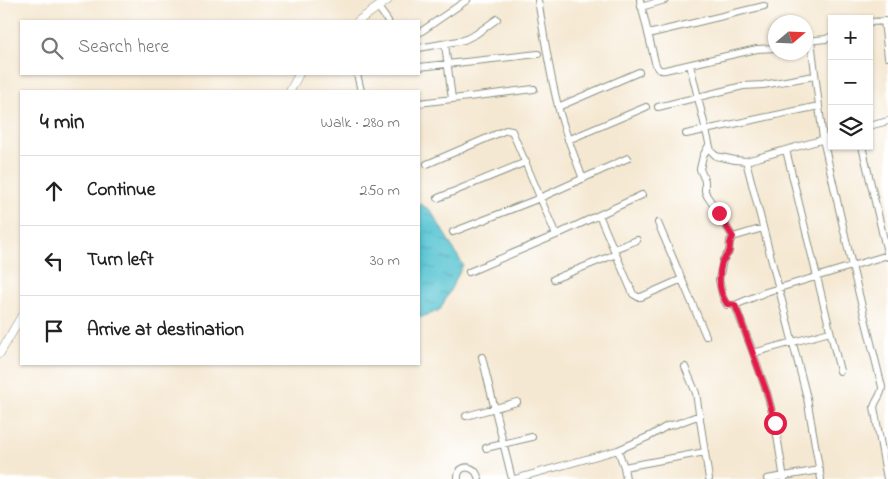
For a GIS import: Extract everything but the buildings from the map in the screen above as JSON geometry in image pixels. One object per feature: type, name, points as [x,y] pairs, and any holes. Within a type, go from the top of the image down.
[{"type":"street","points":[[359,20],[388,0]]},
{"type":"street","points":[[420,32],[467,0]]},
{"type":"street","points":[[538,0],[553,88],[568,140],[583,179]]},
{"type":"street","points":[[665,0],[641,3],[657,68],[660,71],[757,49],[768,48]]},
{"type":"street","points":[[648,34],[764,6]]},
{"type":"street","points":[[378,7],[387,20]]},
{"type":"street","points":[[420,48],[464,40],[497,19]]},
{"type":"street","points":[[873,22],[886,21],[888,57]]},
{"type":"street","points":[[813,40],[828,38]]},
{"type":"street","points":[[445,44],[452,99]]},
{"type":"street","points":[[420,67],[538,54]]},
{"type":"street","points":[[811,60],[823,139],[882,387],[874,407],[887,479]]},
{"type":"street","points":[[690,64],[709,145],[711,151],[716,156],[746,161],[828,138]]},
{"type":"street","points":[[558,107],[639,72]]},
{"type":"street","points":[[291,90],[298,75]]},
{"type":"street","points":[[357,75],[361,90]]},
{"type":"street","points":[[658,107],[743,86],[763,85],[814,76]]},
{"type":"street","points":[[420,103],[534,89]]},
{"type":"street","points":[[686,134],[819,106]]},
{"type":"street","points":[[568,140],[646,107]]},
{"type":"street","points":[[873,125],[888,121]]},
{"type":"street","points":[[427,164],[512,130],[556,235]]},
{"type":"street","points":[[709,145],[702,156],[700,169],[705,191],[733,237]]},
{"type":"street","points":[[786,150],[840,371]]},
{"type":"street","points":[[763,228],[733,237],[730,241],[729,252],[723,260],[719,280],[721,293],[727,304],[735,305],[766,292],[888,256],[863,150]]},
{"type":"street","points":[[453,232],[540,198],[628,158]]},
{"type":"street","points":[[746,161],[807,398],[821,479]]},
{"type":"street","points":[[438,198],[526,162]]},
{"type":"street","points":[[469,272],[556,235],[642,195]]},
{"type":"street","points":[[599,215],[633,294],[638,297],[682,279]]},
{"type":"street","points":[[658,223],[706,336]]},
{"type":"street","points":[[554,279],[637,240]]},
{"type":"street","points":[[735,305],[767,393],[775,423],[783,478]]},
{"type":"street","points":[[0,353],[20,319]]},
{"type":"street","points":[[754,353],[830,332]]},
{"type":"street","points":[[482,356],[513,479],[618,450],[644,439],[667,426],[700,415]]},
{"type":"street","points":[[685,367],[696,393],[709,479]]},
{"type":"street","points":[[466,416],[517,402]]},
{"type":"street","points":[[486,448],[532,437]]},
{"type":"street","points":[[618,450],[626,479]]},
{"type":"street","points":[[624,467],[705,452]]},
{"type":"street","points":[[458,479],[458,472],[464,468],[470,468],[475,471],[479,479]]},
{"type":"street","points":[[767,479],[783,478],[820,470]]},
{"type":"water","points":[[420,204],[431,211],[463,265],[440,310],[420,318]]},
{"type":"route","points":[[719,213],[733,237],[730,241],[729,252],[723,260],[719,280],[720,288],[727,304],[735,305],[754,353],[775,423]]}]
